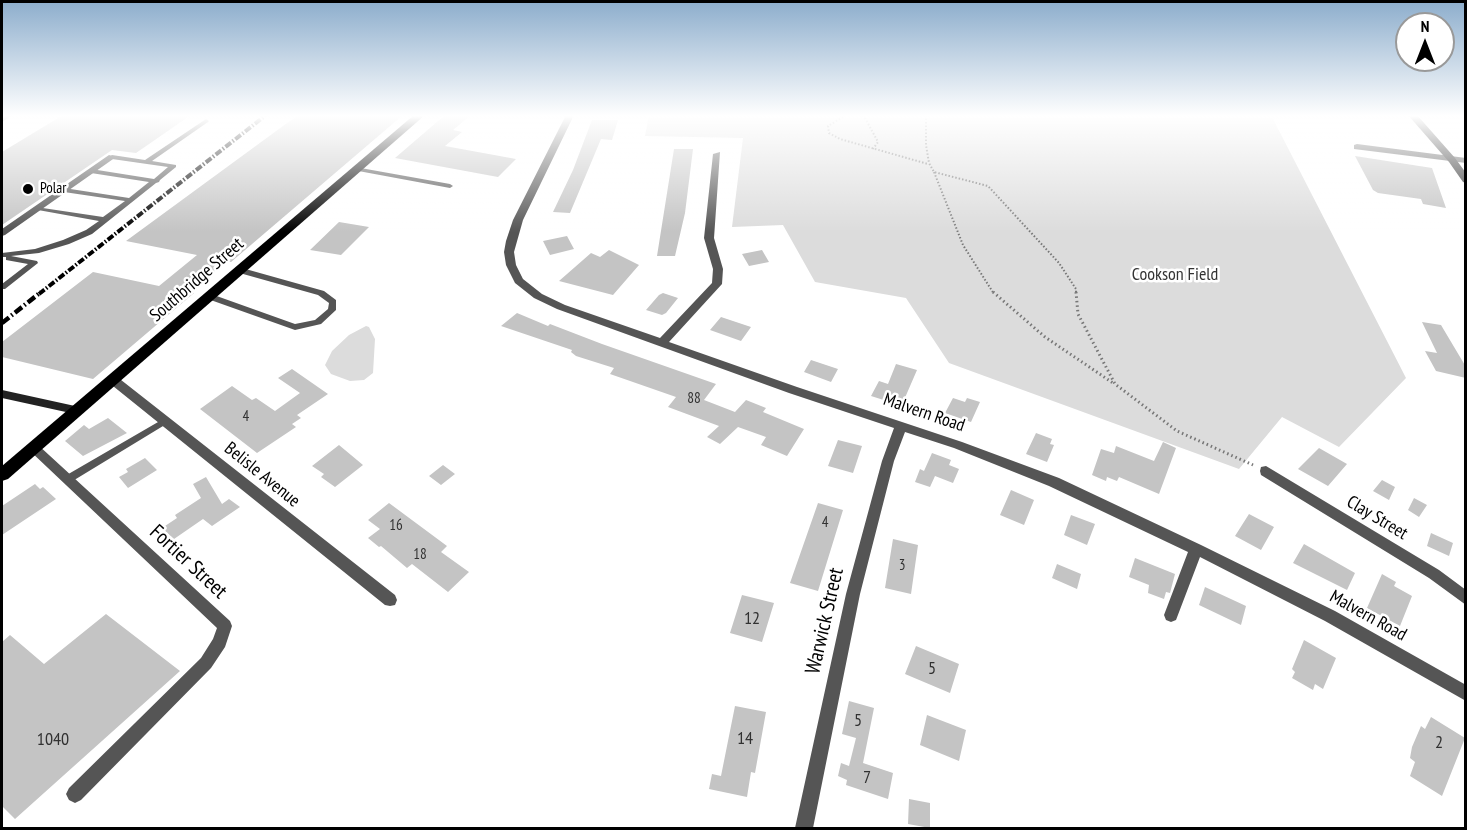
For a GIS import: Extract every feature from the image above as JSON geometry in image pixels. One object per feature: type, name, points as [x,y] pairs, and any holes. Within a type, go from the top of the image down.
[{"type":"main road","name":"Southbridge Street","points":[[2,475],[373,154]]},
{"type":"street","name":"Malvern Road","points":[[551,154],[518,220],[509,252],[511,265],[519,281],[538,296],[561,307],[901,425],[1054,482],[1196,549],[1348,626],[1466,694]]},
{"type":"street","points":[[662,343],[717,284],[718,269],[709,238],[717,154]]},
{"type":"street","points":[[1406,154],[1466,161]]},
{"type":"street","points":[[1446,154],[1466,180]]},
{"type":"street","points":[[2,233],[112,157]]},
{"type":"street","name":"Belisle Avenue","points":[[112,379],[390,600]]},
{"type":"street","points":[[2,394],[75,410]]},
{"type":"street","name":"Warwick Street","points":[[804,828],[853,594],[888,461],[901,425]]},
{"type":"street","name":"Fortier Street","points":[[33,447],[225,626],[220,642],[206,663],[75,794]]},
{"type":"street","name":"Clay Street","points":[[1266,471],[1434,574],[1466,599]]},
{"type":"street","points":[[1171,615],[1196,549]]},
{"type":"lane","points":[[147,161],[158,154]]},
{"type":"lane","points":[[2,256],[36,251],[89,232],[174,166],[112,157]]},
{"type":"lane","points":[[355,169],[450,186]]},
{"type":"lane","points":[[91,171],[157,181]]},
{"type":"lane","points":[[64,190],[132,200]]},
{"type":"lane","points":[[38,208],[106,220]]},
{"type":"lane","points":[[2,256],[34,262],[2,287]]},
{"type":"lane","points":[[208,296],[296,327],[318,322],[332,310],[333,302],[321,293],[239,270]]},
{"type":"lane","points":[[68,478],[165,421]]},
{"type":"path","points":[[892,154],[930,165]]},
{"type":"path","points":[[928,154],[930,165],[963,244],[991,291],[1045,337],[1177,431],[1266,471]]},
{"type":"path","points":[[934,172],[988,186],[1059,263],[1076,289],[1078,314],[1114,384]]},
{"type":"green space","name":"Cookson Field","points":[[741,154],[1291,154],[1406,378],[1339,447],[1282,417],[1239,469],[949,363],[906,298],[815,282],[783,225],[732,227]]},
{"type":"green space","points":[[366,326],[369,327],[375,339],[373,373],[364,380],[350,381],[331,374],[325,365],[332,351],[349,335]]},
{"type":"building","points":[[2,154],[107,154],[2,225]]},
{"type":"building","points":[[245,154],[358,154],[231,262],[227,261],[190,292],[194,293],[93,379],[2,357],[2,342],[93,272],[159,286],[197,255],[126,241]]},
{"type":"building","points":[[400,154],[487,154],[516,159],[498,177],[395,158]]},
{"type":"building","points":[[579,154],[595,154],[570,213],[553,212]]},
{"type":"building","points":[[673,154],[692,154],[685,213],[675,256],[657,256]]},
{"type":"building","points":[[1355,156],[1432,168],[1446,208],[1423,204],[1421,199],[1378,193],[1373,190]]},
{"type":"building","points":[[339,222],[369,227],[341,255],[310,250]]},
{"type":"building","points":[[567,236],[574,249],[550,255],[543,241]]},
{"type":"building","points":[[609,250],[639,265],[613,295],[559,281],[591,253],[600,257]]},
{"type":"building","points":[[762,250],[769,262],[749,266],[742,254]]},
{"type":"building","points":[[663,293],[678,298],[666,313],[662,315],[646,310],[659,295]]},
{"type":"building","points":[[517,313],[548,326],[550,324],[716,384],[704,400],[735,412],[746,400],[766,408],[763,412],[804,429],[787,456],[761,445],[766,437],[738,427],[720,444],[707,437],[719,426],[668,407],[676,397],[610,374],[614,368],[576,356],[571,352],[572,350],[501,326]]},
{"type":"building","points":[[721,317],[751,327],[741,341],[710,330]]},
{"type":"building","points":[[1422,322],[1441,325],[1466,367],[1466,378],[1436,371],[1425,351],[1437,353]]},
{"type":"building","points":[[811,360],[838,369],[831,382],[804,372]]},
{"type":"building","points":[[896,364],[917,370],[904,400],[893,396],[890,402],[871,396],[879,381],[888,384]]},
{"type":"building","points":[[292,369],[328,394],[297,415],[301,418],[292,424],[296,427],[257,453],[200,409],[232,386],[252,400],[256,398],[275,411],[300,393],[278,378]]},
{"type":"building","points":[[953,398],[965,402],[967,398],[980,402],[971,422],[945,413]]},
{"type":"building","points":[[108,418],[127,433],[83,456],[65,441],[84,425],[89,429]]},
{"type":"building","points":[[1036,433],[1052,439],[1050,444],[1054,445],[1047,462],[1026,454]]},
{"type":"building","points":[[838,440],[862,446],[853,473],[828,466]]},
{"type":"building","points":[[1163,442],[1176,448],[1159,494],[1119,477],[1117,481],[1107,477],[1106,481],[1092,475],[1101,449],[1114,453],[1116,446],[1154,461]]},
{"type":"building","points":[[339,445],[363,465],[335,487],[321,477],[324,474],[312,466]]},
{"type":"building","points":[[1319,448],[1347,464],[1328,486],[1298,469]]},
{"type":"building","points":[[932,453],[951,460],[949,465],[959,469],[953,483],[935,476],[930,487],[915,482],[920,469],[924,471]]},
{"type":"building","points":[[145,458],[157,470],[128,488],[119,477],[128,472],[126,469]]},
{"type":"building","points":[[443,465],[455,474],[441,485],[429,476]]},
{"type":"building","points":[[206,477],[222,504],[229,499],[240,507],[212,526],[203,519],[174,539],[162,528],[177,518],[175,515],[201,498],[193,484]]},
{"type":"building","points":[[1382,480],[1395,487],[1389,500],[1373,491]]},
{"type":"building","points":[[35,484],[40,489],[43,487],[56,499],[2,535],[2,506]]},
{"type":"building","points":[[1011,490],[1034,500],[1024,525],[1000,515]]},
{"type":"building","points":[[1414,498],[1427,505],[1419,517],[1408,510]]},
{"type":"building","points":[[389,503],[447,546],[441,552],[469,572],[448,592],[412,564],[407,568],[368,538],[380,529],[368,520]]},
{"type":"building","points":[[818,503],[843,510],[818,591],[790,583]]},
{"type":"building","points":[[1249,514],[1274,527],[1261,550],[1235,536]]},
{"type":"building","points":[[1071,515],[1095,524],[1087,545],[1064,535]]},
{"type":"building","points":[[1431,533],[1453,543],[1449,556],[1427,546]]},
{"type":"building","points":[[893,539],[918,545],[911,594],[885,588]]},
{"type":"building","points":[[1304,544],[1355,573],[1347,590],[1293,563]]},
{"type":"building","points":[[1135,558],[1175,574],[1170,593],[1166,592],[1164,599],[1148,593],[1149,585],[1129,577]]},
{"type":"building","points":[[1057,564],[1081,574],[1077,589],[1052,578]]},
{"type":"building","points":[[1382,574],[1396,582],[1394,586],[1412,596],[1400,626],[1367,608]]},
{"type":"building","points":[[1205,587],[1246,606],[1241,625],[1199,605]]},
{"type":"building","points":[[742,595],[774,603],[762,642],[730,633]]},
{"type":"building","points":[[106,614],[180,671],[15,819],[2,806],[2,642],[10,635],[44,664]]},
{"type":"building","points":[[1304,640],[1336,658],[1323,689],[1315,684],[1313,690],[1292,678],[1295,672],[1292,669]]},
{"type":"building","points":[[916,646],[959,664],[950,693],[905,674]]},
{"type":"building","points":[[849,701],[874,708],[863,763],[893,773],[888,799],[846,785],[847,780],[838,776],[841,763],[849,766],[856,738],[842,734]]},
{"type":"building","points":[[735,706],[766,712],[755,773],[751,772],[747,797],[709,789],[712,774],[721,776]]},
{"type":"building","points":[[927,715],[966,730],[959,761],[920,745]]},
{"type":"building","points":[[1431,717],[1465,738],[1442,796],[1410,776],[1415,762],[1410,758],[1412,747],[1421,726],[1425,729]]},
{"type":"building","points":[[909,799],[930,803],[930,828],[908,824]]},
{"type":"railway","points":[[39,294],[217,154]]},
{"type":"railway","points":[[2,323],[41,292]]},
{"type":"place","name":"Polar","points":[[28,189]]}]
